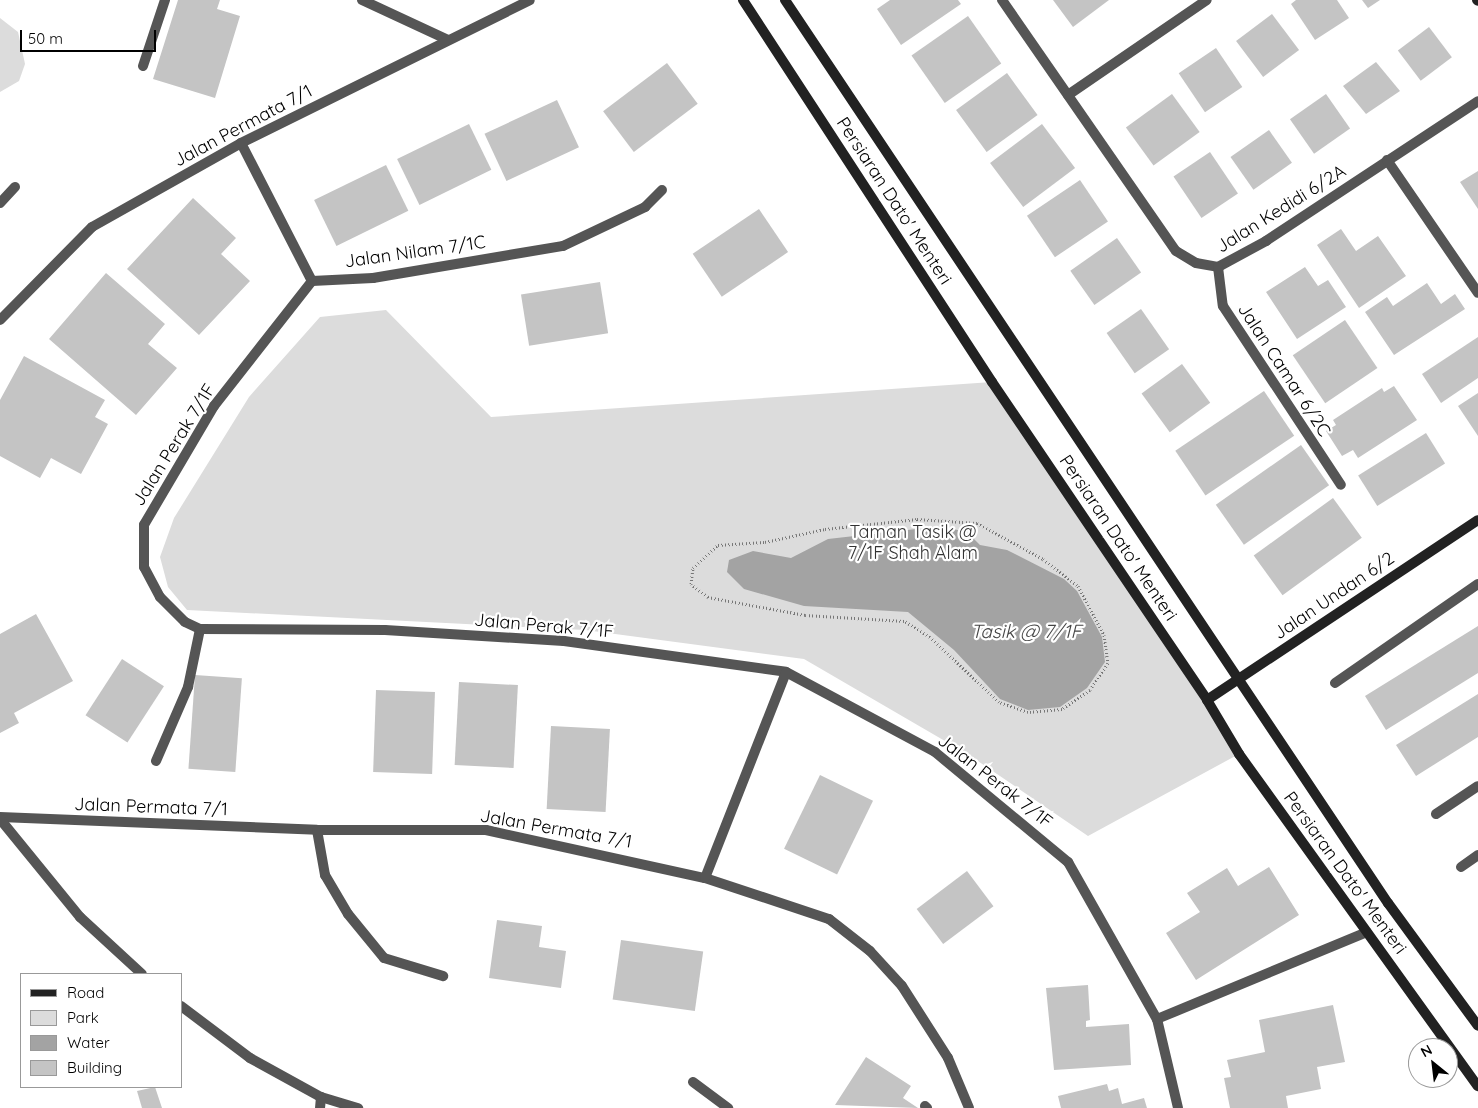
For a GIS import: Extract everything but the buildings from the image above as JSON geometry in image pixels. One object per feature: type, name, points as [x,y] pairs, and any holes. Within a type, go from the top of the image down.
[{"type":"main road","name":"Persiaran Dato' Menteri","points":[[743,0],[992,382],[1207,700],[1238,754],[1478,1086]]},
{"type":"main road","name":"Persiaran Dato' Menteri","points":[[785,0],[1388,903],[1478,1026]]},
{"type":"main road","name":"Jalan Undan 6/2","points":[[1207,700],[1478,520]]},
{"type":"street","points":[[143,66],[165,0]]},
{"type":"street","points":[[362,0],[448,40]]},
{"type":"street","name":"Jalan Permata 7/1","points":[[0,320],[92,227],[241,143],[530,0]]},
{"type":"street","name":"Jalan Kedidi 6/2A","points":[[1002,0],[1176,251],[1196,263],[1218,267],[1266,241],[1478,100]]},
{"type":"street","points":[[1068,95],[1207,0]]},
{"type":"street","points":[[241,143],[312,281]]},
{"type":"street","points":[[1387,160],[1478,293]]},
{"type":"street","points":[[0,203],[15,187]]},
{"type":"street","name":"Jalan Nilam 7/1C","points":[[312,281],[373,278],[563,246],[645,207],[662,190]]},
{"type":"street","name":"Jalan Camar 6/2C","points":[[1218,267],[1223,306],[1341,484]]},
{"type":"street","name":"Jalan Perak 7/1F","points":[[312,281],[214,406],[144,525],[144,567],[160,597],[185,622],[200,629],[385,630],[564,641],[786,672],[935,752],[1047,842],[1068,862],[1092,900],[1157,1020],[1178,1108]]},
{"type":"street","points":[[1335,683],[1478,584]]},
{"type":"street","points":[[156,760],[188,687],[200,629]]},
{"type":"street","points":[[705,878],[786,672]]},
{"type":"street","points":[[1436,814],[1478,786]]},
{"type":"street","points":[[0,818],[80,917],[141,973]]},
{"type":"street","name":"Jalan Permata 7/1","points":[[0,818],[318,830],[486,830],[705,878],[829,919],[870,951],[917,1010],[948,1058],[969,1108]]},
{"type":"street","points":[[318,830],[325,875],[348,914],[384,958],[443,976]]},
{"type":"street","points":[[1461,867],[1478,856]]},
{"type":"street","points":[[1157,1020],[1367,932]]},
{"type":"street","points":[[182,1007],[250,1058],[321,1097],[358,1108]]},
{"type":"street","points":[[693,1082],[728,1108]]},
{"type":"street","points":[[320,1108],[321,1097]]},
{"type":"path","points":[[917,520],[977,523],[1065,573],[1088,606],[1104,635],[1108,662],[1090,690],[1062,708],[1028,712],[999,702],[930,637],[904,621],[805,615],[708,597],[690,584],[693,568],[718,545],[765,542],[826,529],[917,520]]},
{"type":"green space","points":[[0,18],[18,32],[25,64],[19,81],[0,92]]},
{"type":"green space","name":"Taman Tasik @ 7/1F Shah Alam","points":[[386,310],[491,417],[992,382],[1239,754],[1088,836],[969,755],[804,659],[585,630],[187,610],[168,587],[160,557],[174,518],[249,397],[320,317]]},
{"type":"water","name":"Tasik @ 7/1F","points":[[943,526],[968,533],[980,545],[1007,550],[1064,579],[1077,591],[1102,637],[1105,662],[1087,688],[1060,707],[1028,710],[1000,699],[954,650],[908,612],[804,606],[744,589],[727,572],[729,560],[753,551],[791,558],[828,539]]}]
